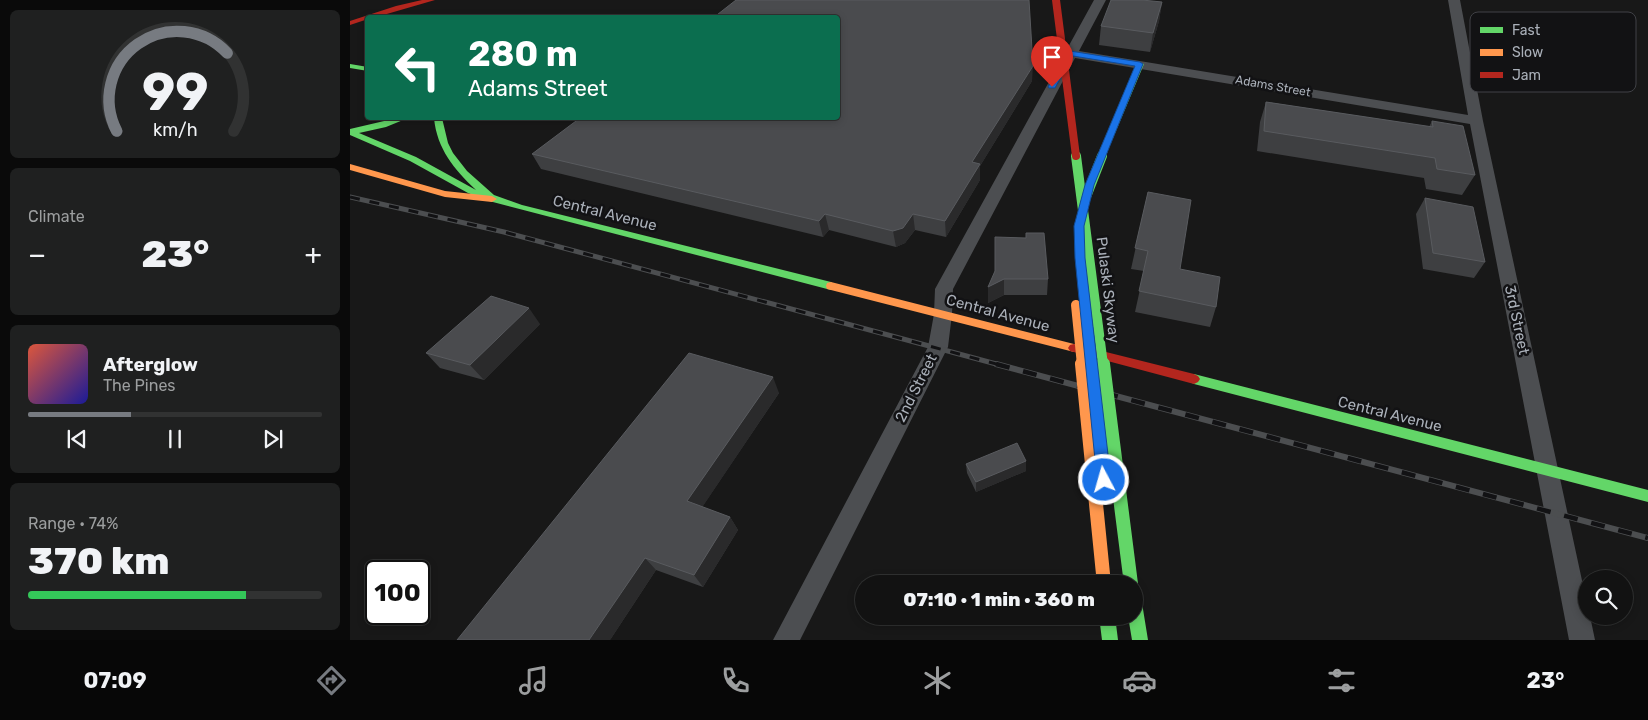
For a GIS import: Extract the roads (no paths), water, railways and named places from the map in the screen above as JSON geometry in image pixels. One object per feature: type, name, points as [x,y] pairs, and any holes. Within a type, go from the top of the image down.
[{"type":"main road","points":[[350,20],[396,0]]},
{"type":"main road","points":[[368,15],[432,0]]},
{"type":"main road","points":[[1045,0],[1048,30]]},
{"type":"main road","name":"Pulaski Skyway","points":[[1056,0],[1130,575]]},
{"type":"main road","points":[[350,20],[367,6]]},
{"type":"main road","points":[[350,20],[365,16]]},
{"type":"main road","points":[[1110,527],[1079,241],[1079,226],[1083,205],[1140,64]]},
{"type":"main road","points":[[352,66],[365,68]]},
{"type":"main road","points":[[1052,69],[1056,108]]},
{"type":"main road","points":[[350,132],[398,120]]},
{"type":"main road","points":[[438,120],[438,133],[445,152],[492,199]]},
{"type":"main road","name":"Central Avenue","points":[[350,132],[413,159],[472,191],[492,199],[1648,496]]},
{"type":"main road","points":[[350,167],[445,194],[492,199]]},
{"type":"main road","points":[[1075,296],[1103,575]]},
{"type":"main road","points":[[1108,625],[1110,640]]},
{"type":"main road","points":[[1138,625],[1140,640]]},
{"type":"street","name":"2nd Street","points":[[786,640],[938,347],[943,314],[944,290],[1100,0]]},
{"type":"street","name":"3rd Street","points":[[1454,0],[1470,87]]},
{"type":"street","name":"Adams Street","points":[[1070,53],[1476,120]]},
{"type":"street","name":"3rd Street","points":[[1471,92],[1582,640]]},
{"type":"railway","points":[[350,197],[504,232],[1000,365]]},
{"type":"railway","points":[[996,364],[1648,538]]}]
